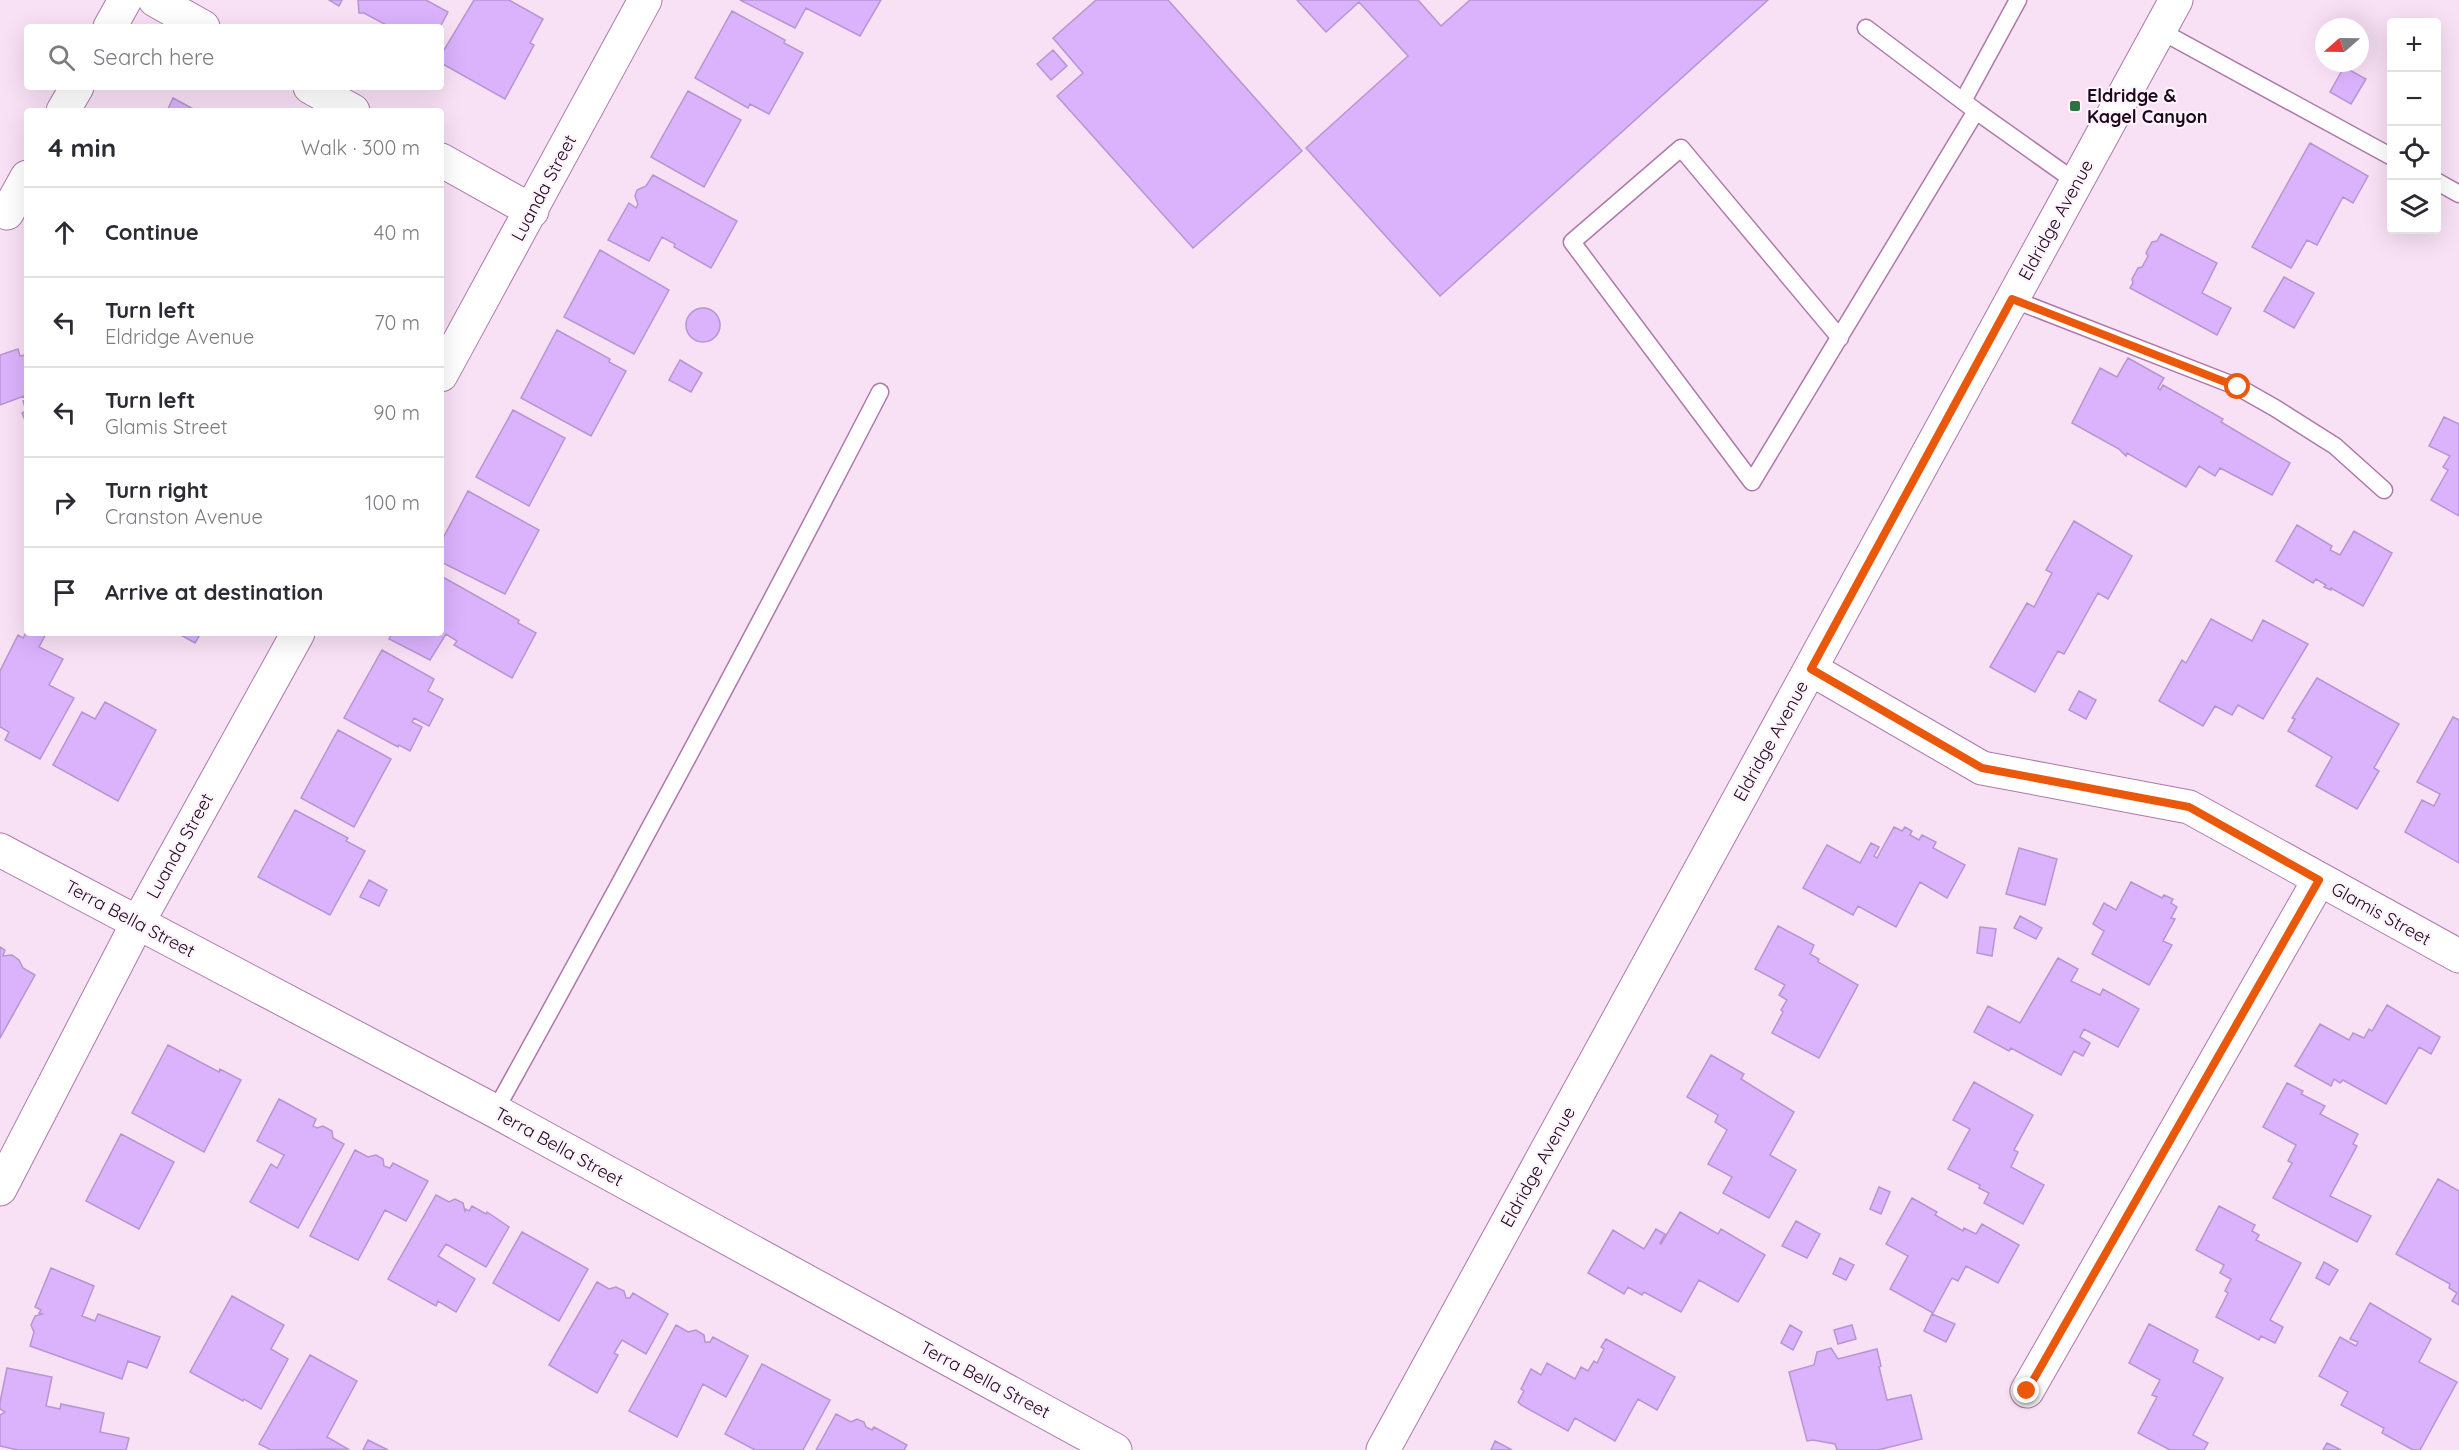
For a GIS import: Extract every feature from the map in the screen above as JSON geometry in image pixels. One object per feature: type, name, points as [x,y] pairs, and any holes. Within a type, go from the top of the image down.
[{"type":"street","points":[[112,24],[124,0]]},
{"type":"street","points":[[155,0],[198,24]]},
{"type":"street","name":"Luanda Street","points":[[444,370],[645,0]]},
{"type":"street","name":"Eldridge Avenue","points":[[1383,1450],[2176,0]]},
{"type":"street","points":[[65,108],[75,90]]},
{"type":"street","points":[[315,90],[348,108]]},
{"type":"street","points":[[444,162],[532,211]]},
{"type":"street","points":[[7,213],[24,182]]},
{"type":"street","name":"Luanda Street","points":[[0,1189],[137,924],[296,636]]},
{"type":"street","name":"Glamis Street","points":[[1811,669],[1982,768],[2189,807],[2459,956]]},
{"type":"street","name":"Terra Bella Street","points":[[0,850],[495,1111],[1115,1450]]},
{"type":"street","points":[[2027,1391],[2319,880]]},
{"type":"lane","points":[[1840,338],[1681,148],[1572,242],[1752,482],[1840,338],[1969,106],[2018,0]]},
{"type":"lane","points":[[1866,28],[1969,106],[2076,182]]},
{"type":"lane","points":[[2159,30],[2387,155]]},
{"type":"lane","points":[[2441,184],[2459,194]]},
{"type":"lane","points":[[2012,299],[2238,387],[2276,408],[2335,446],[2384,490]]},
{"type":"lane","points":[[495,1111],[741,661],[880,392]]},
{"type":"building","points":[[329,0],[342,0],[339,6]]},
{"type":"building","points":[[358,0],[426,0],[448,12],[442,24],[384,24],[364,13],[359,13]]},
{"type":"building","points":[[474,0],[509,0],[543,19],[530,43],[534,45],[505,99],[444,65],[444,50]]},
{"type":"building","points":[[740,0],[881,0],[860,36],[806,8],[795,28]]},
{"type":"building","points":[[1096,0],[1168,0],[1302,151],[1193,248],[1057,96],[1083,73],[1053,38]]},
{"type":"building","points":[[1297,0],[1418,0],[1441,26],[1470,0],[1768,0],[1440,296],[1306,148],[1408,56],[1359,2],[1326,32]]},
{"type":"building","points":[[732,11],[785,40],[784,43],[803,53],[769,114],[750,104],[748,108],[695,78]]},
{"type":"building","points":[[1053,50],[1067,66],[1051,80],[1037,64]]},
{"type":"building","points":[[2341,72],[2353,72],[2366,79],[2351,104],[2330,92]]},
{"type":"building","points":[[688,91],[741,120],[704,187],[651,157]]},
{"type":"building","points":[[173,98],[191,108],[168,108]]},
{"type":"building","points":[[2310,143],[2368,176],[2353,203],[2343,197],[2317,245],[2307,240],[2291,268],[2252,247]]},
{"type":"building","points":[[653,175],[737,221],[711,268],[674,247],[675,244],[662,237],[649,261],[608,240],[629,203],[636,208],[637,190],[646,186]]},
{"type":"building","points":[[2161,234],[2217,263],[2202,293],[2231,308],[2217,335],[2130,288],[2138,268],[2142,267],[2148,256],[2146,253],[2152,242],[2157,241]]},
{"type":"building","points":[[600,250],[669,290],[634,354],[564,317]]},
{"type":"building","points":[[2284,277],[2314,293],[2294,328],[2264,311]]},
{"type":"building","points":[[703,308],[715,313],[720,325],[715,337],[703,342],[691,337],[686,325],[691,313]]},
{"type":"building","points":[[557,330],[610,359],[609,362],[626,371],[591,436],[521,398]]},
{"type":"building","points":[[18,349],[20,356],[24,355],[24,396],[0,405],[0,355]]},
{"type":"building","points":[[2128,358],[2164,378],[2158,388],[2160,390],[2163,385],[2223,419],[2221,422],[2290,463],[2272,495],[2220,468],[2215,476],[2199,466],[2186,487],[2127,453],[2126,456],[2119,449],[2072,423],[2100,368],[2117,377]]},
{"type":"building","points":[[680,360],[702,373],[691,392],[669,380]]},
{"type":"building","points":[[513,410],[565,438],[529,506],[476,477]]},
{"type":"building","points":[[2444,417],[2459,424],[2459,516],[2431,500],[2448,470],[2443,467],[2450,456],[2429,446]]},
{"type":"building","points":[[468,491],[539,530],[505,594],[444,564],[444,536]]},
{"type":"building","points":[[2074,521],[2132,556],[2108,599],[2098,593],[2064,654],[2058,651],[2035,692],[1990,667],[2027,603],[2034,607],[2052,573],[2046,570]]},
{"type":"building","points":[[2297,525],[2332,546],[2330,550],[2340,555],[2354,531],[2392,553],[2363,606],[2331,588],[2331,590],[2324,587],[2326,585],[2316,579],[2313,583],[2276,561]]},
{"type":"building","points":[[444,578],[519,620],[518,623],[536,633],[512,678],[454,645],[457,641],[446,634],[430,660],[389,639],[390,636],[444,636]]},
{"type":"building","points":[[2211,619],[2252,641],[2263,620],[2308,644],[2263,719],[2238,705],[2232,715],[2215,706],[2203,726],[2159,701],[2182,660],[2186,663]]},
{"type":"building","points":[[18,635],[23,638],[24,636],[45,636],[39,647],[63,659],[49,685],[74,698],[40,759],[5,740],[9,732],[0,727],[0,671]]},
{"type":"building","points":[[182,636],[199,636],[195,643]]},
{"type":"building","points":[[382,650],[434,679],[428,691],[443,699],[429,726],[414,718],[412,722],[422,727],[410,751],[344,718]]},
{"type":"building","points":[[2317,678],[2399,724],[2374,768],[2379,771],[2357,809],[2316,786],[2332,757],[2288,731],[2295,719],[2292,718]]},
{"type":"building","points":[[2079,691],[2096,700],[2086,719],[2069,710]]},
{"type":"building","points":[[105,702],[156,730],[118,801],[53,765],[82,712],[95,719]]},
{"type":"building","points":[[2453,717],[2459,720],[2459,863],[2405,832],[2422,800],[2434,806],[2440,794],[2417,782]]},
{"type":"building","points":[[338,730],[391,759],[354,827],[301,798]]},
{"type":"building","points":[[295,810],[348,838],[346,841],[365,851],[330,915],[258,877]]},
{"type":"building","points":[[1894,827],[1902,831],[1905,827],[1912,831],[1910,835],[1919,840],[1922,835],[1936,842],[1933,848],[1965,865],[1947,898],[1920,882],[1896,927],[1858,906],[1853,915],[1803,888],[1827,845],[1860,863],[1871,843],[1879,847],[1874,856],[1877,858]]},
{"type":"building","points":[[2019,848],[2057,859],[2045,905],[2006,894]]},
{"type":"building","points":[[369,880],[387,890],[379,906],[360,897]]},
{"type":"building","points":[[2131,882],[2162,898],[2164,895],[2173,899],[2171,903],[2177,907],[2171,918],[2175,919],[2163,941],[2172,945],[2149,985],[2092,954],[2104,931],[2093,924],[2104,903],[2116,910]]},
{"type":"building","points":[[2020,916],[2042,928],[2036,939],[2014,928]]},
{"type":"building","points":[[1778,926],[1814,945],[1810,954],[1819,959],[1818,962],[1858,985],[1819,1058],[1772,1033],[1787,1000],[1779,995],[1785,985],[1755,969]]},
{"type":"building","points":[[1980,927],[1996,929],[1992,956],[1977,953]]},
{"type":"building","points":[[0,947],[5,950],[3,956],[12,955],[19,960],[23,968],[35,975],[0,1038]]},
{"type":"building","points":[[2058,958],[2078,969],[2071,981],[2100,995],[2103,989],[2139,1009],[2118,1047],[2084,1029],[2080,1037],[2090,1043],[2083,1056],[2074,1051],[2061,1075],[2011,1048],[2009,1051],[1974,1032],[1988,1006],[2020,1023]]},
{"type":"building","points":[[2387,1005],[2440,1037],[2431,1054],[2419,1047],[2386,1104],[2343,1080],[2340,1083],[2334,1079],[2331,1086],[2295,1066],[2320,1024],[2349,1040],[2353,1033],[2364,1038],[2369,1029],[2372,1031]]},
{"type":"building","points":[[168,1045],[219,1072],[220,1069],[241,1080],[204,1152],[132,1113]]},
{"type":"building","points":[[1711,1055],[1744,1074],[1741,1079],[1794,1112],[1770,1155],[1796,1170],[1769,1218],[1723,1193],[1732,1177],[1708,1164],[1727,1130],[1715,1122],[1718,1115],[1687,1097]]},
{"type":"building","points":[[1974,1082],[2033,1115],[2014,1150],[2018,1152],[2011,1167],[2044,1185],[2023,1224],[1984,1203],[1989,1193],[1979,1188],[1980,1185],[1948,1169],[1970,1129],[1953,1120]]},
{"type":"building","points":[[2287,1083],[2303,1091],[2301,1094],[2325,1106],[2320,1114],[2358,1134],[2353,1144],[2357,1146],[2330,1196],[2371,1216],[2357,1242],[2273,1198],[2292,1163],[2288,1161],[2296,1145],[2263,1127]]},
{"type":"building","points":[[279,1099],[316,1119],[313,1126],[317,1128],[323,1126],[332,1131],[333,1138],[344,1144],[298,1228],[250,1202],[271,1164],[277,1168],[284,1155],[257,1141]]},
{"type":"building","points":[[121,1134],[174,1162],[139,1229],[86,1201]]},
{"type":"building","points":[[355,1150],[368,1157],[376,1155],[383,1159],[384,1166],[390,1168],[393,1163],[428,1181],[406,1221],[385,1210],[358,1260],[310,1236]]},
{"type":"building","points":[[2438,1179],[2459,1191],[2459,1305],[2452,1301],[2457,1293],[2449,1288],[2450,1284],[2396,1254]]},
{"type":"building","points":[[1879,1187],[1890,1192],[1881,1214],[1870,1209]]},
{"type":"building","points":[[436,1195],[449,1202],[455,1199],[463,1203],[465,1211],[466,1209],[469,1211],[472,1206],[486,1214],[487,1212],[509,1227],[486,1267],[446,1244],[438,1256],[475,1279],[456,1312],[438,1301],[436,1306],[388,1279]]},
{"type":"building","points":[[1912,1198],[1937,1212],[1935,1215],[1963,1231],[1964,1228],[1976,1234],[1982,1224],[2019,1245],[1998,1283],[1966,1266],[1958,1281],[1952,1278],[1933,1313],[1890,1289],[1908,1256],[1886,1244]]},
{"type":"building","points":[[2219,1206],[2255,1225],[2252,1231],[2259,1235],[2256,1240],[2301,1263],[2270,1320],[2283,1327],[2275,1343],[2261,1336],[2259,1340],[2216,1317],[2228,1293],[2225,1291],[2231,1279],[2220,1273],[2224,1265],[2196,1250]]},
{"type":"building","points":[[1680,1212],[1718,1234],[1721,1229],[1765,1255],[1738,1302],[1699,1280],[1681,1312],[1644,1292],[1642,1295],[1628,1287],[1624,1294],[1588,1273],[1613,1230],[1644,1249],[1656,1229],[1665,1234],[1661,1244]]},
{"type":"building","points":[[1796,1221],[1820,1234],[1807,1258],[1782,1246]]},
{"type":"building","points":[[522,1232],[588,1269],[559,1321],[493,1283]]},
{"type":"building","points":[[1840,1258],[1854,1265],[1846,1280],[1833,1274]]},
{"type":"building","points":[[2324,1262],[2338,1270],[2329,1285],[2316,1278]]},
{"type":"building","points":[[51,1268],[94,1286],[82,1316],[95,1321],[98,1314],[160,1337],[147,1368],[128,1361],[122,1379],[30,1346],[34,1332],[31,1325],[35,1316],[42,1314],[39,1313],[41,1310],[35,1307]]},
{"type":"building","points":[[597,1282],[609,1289],[616,1287],[624,1291],[626,1298],[630,1298],[633,1293],[668,1314],[646,1354],[622,1340],[614,1353],[618,1355],[597,1393],[549,1365]]},
{"type":"building","points":[[232,1296],[284,1325],[271,1349],[288,1359],[261,1409],[190,1372]]},
{"type":"building","points":[[2370,1303],[2431,1339],[2419,1362],[2457,1382],[2420,1450],[2413,1450],[2382,1433],[2384,1428],[2341,1405],[2348,1392],[2319,1376],[2340,1337],[2356,1346],[2358,1342],[2350,1339]]},
{"type":"building","points":[[1932,1314],[1955,1324],[1946,1342],[1924,1331]]},
{"type":"building","points":[[2149,1324],[2198,1350],[2193,1362],[2223,1378],[2193,1435],[2208,1443],[2204,1450],[2170,1450],[2138,1433],[2157,1397],[2152,1395],[2160,1380],[2129,1363]]},
{"type":"building","points":[[676,1325],[688,1332],[696,1330],[704,1335],[705,1342],[710,1342],[713,1337],[748,1356],[726,1397],[703,1384],[677,1437],[629,1411]]},
{"type":"building","points":[[1790,1325],[1802,1332],[1793,1350],[1781,1343]]},
{"type":"building","points":[[1852,1325],[1856,1339],[1838,1344],[1834,1330]]},
{"type":"building","points":[[1606,1339],[1675,1377],[1657,1410],[1638,1399],[1615,1441],[1575,1418],[1568,1431],[1518,1402],[1524,1391],[1521,1389],[1531,1369],[1541,1375],[1547,1363],[1575,1379],[1581,1367],[1588,1371],[1594,1361],[1597,1363],[1604,1349],[1601,1347]]},
{"type":"building","points":[[1831,1348],[1838,1359],[1877,1349],[1887,1400],[1911,1395],[1922,1439],[1878,1450],[1837,1450],[1835,1444],[1807,1441],[1789,1372],[1814,1365],[1817,1352]]},
{"type":"building","points":[[310,1355],[357,1381],[327,1437],[348,1449],[271,1450],[259,1444]]},
{"type":"building","points":[[762,1364],[830,1400],[803,1450],[755,1450],[725,1434]]},
{"type":"building","points":[[7,1368],[52,1377],[46,1406],[60,1409],[61,1404],[104,1413],[100,1432],[129,1438],[126,1450],[18,1450],[0,1446],[0,1415],[5,1412],[0,1409],[0,1402]]},
{"type":"building","points":[[836,1414],[851,1422],[857,1419],[864,1422],[866,1427],[872,1430],[874,1427],[907,1445],[904,1450],[816,1450]]},
{"type":"building","points":[[368,1440],[388,1450],[363,1450]]},
{"type":"building","points":[[1495,1441],[1512,1450],[1491,1450]]},
{"type":"building","points":[[2327,1443],[2341,1450],[2323,1450]]},
{"type":"place","name":"Eldridge & Kagel Canyon","points":[[2075,106]]},
{"type":"route","points":[[2027,1391],[2319,880],[2189,807],[1982,768],[1811,669],[2012,299],[2238,387]]}]
